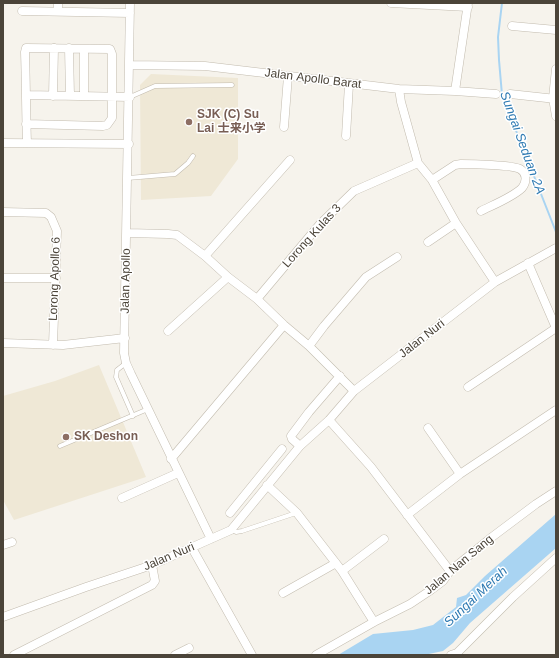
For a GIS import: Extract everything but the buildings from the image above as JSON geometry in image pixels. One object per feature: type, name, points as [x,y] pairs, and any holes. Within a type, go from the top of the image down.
[{"type":"street","name":"Jalan Apollo","points":[[130,3],[130,97],[124,354],[126,363],[171,459],[211,539]]},
{"type":"street","points":[[391,3],[468,5],[455,91]]},
{"type":"street","points":[[22,11],[58,7],[130,13]]},
{"type":"street","points":[[512,26],[556,30]]},
{"type":"street","points":[[26,124],[107,125],[112,118],[113,96],[111,50],[108,48],[28,48],[26,50],[25,52],[27,95],[26,124],[27,143]]},
{"type":"street","points":[[53,96],[54,48]]},
{"type":"street","points":[[69,48],[70,96]]},
{"type":"street","points":[[84,49],[84,96]]},
{"type":"street","name":"Jalan Apollo Barat","points":[[130,65],[205,66],[399,89],[496,94]]},
{"type":"street","points":[[556,69],[556,116]]},
{"type":"street","points":[[284,127],[288,76]]},
{"type":"street","points":[[346,136],[349,84]]},
{"type":"street","points":[[399,89],[418,163],[432,180],[456,223],[495,282]]},
{"type":"street","points":[[510,94],[555,99]]},
{"type":"street","points":[[27,95],[130,97]]},
{"type":"street","points":[[3,143],[129,144]]},
{"type":"street","points":[[205,256],[290,160]]},
{"type":"street","name":"Lorong Kulas 3","points":[[257,299],[320,224],[354,192],[418,163]]},
{"type":"street","points":[[432,180],[455,165],[461,164],[519,168],[524,173],[526,178],[524,186],[518,192],[481,211]]},
{"type":"street","name":"Lorong Apollo 6","points":[[3,212],[46,213],[52,217],[56,231],[56,278],[53,345]]},
{"type":"street","points":[[428,242],[456,223]]},
{"type":"street","points":[[127,233],[177,235],[257,299],[284,325],[310,346],[354,391]]},
{"type":"street","name":"Jalan Nuri","points":[[3,617],[152,565],[231,530],[282,466],[300,446],[329,420],[354,391],[495,282],[556,248]]},
{"type":"street","points":[[310,346],[324,326],[366,277],[397,257]]},
{"type":"street","points":[[468,387],[556,328],[528,263]]},
{"type":"street","points":[[168,331],[228,277]]},
{"type":"street","points":[[3,278],[56,278]]},
{"type":"street","points":[[171,459],[284,325]]},
{"type":"street","points":[[3,343],[63,345],[125,338]]},
{"type":"street","points":[[300,446],[292,439],[291,436],[309,412],[340,376]]},
{"type":"street","points":[[407,515],[460,474],[556,410]]},
{"type":"street","points":[[329,420],[371,467],[450,571]]},
{"type":"street","points":[[428,428],[460,474]]},
{"type":"street","points":[[230,512],[240,502],[282,449]]},
{"type":"street","points":[[274,459],[282,466]]},
{"type":"street","points":[[122,498],[178,473]]},
{"type":"street","points":[[267,485],[297,513],[342,571],[374,622]]},
{"type":"street","name":"Jalan Nan Sang","points":[[316,655],[374,622],[410,604],[431,590],[443,581],[450,571],[536,504],[556,491]]},
{"type":"street","points":[[240,502],[249,509]]},
{"type":"street","points":[[342,571],[384,539]]},
{"type":"street","points":[[3,545],[12,542]]},
{"type":"street","points":[[192,548],[252,655]]},
{"type":"street","points":[[455,654],[513,597],[556,558]]},
{"type":"street","points":[[283,593],[336,563]]},
{"type":"street","points":[[14,655],[152,585],[154,581],[152,565]]},
{"type":"street","points":[[175,655],[189,648]]},
{"type":"lane","points":[[130,97],[155,86],[232,85]]},
{"type":"lane","points":[[128,178],[175,174],[188,164],[192,156]]},
{"type":"lane","points":[[126,363],[117,370],[116,378],[133,416]]},
{"type":"lane","points":[[60,446],[148,409]]},
{"type":"lane","points":[[231,530],[236,532],[242,531],[297,513]]},
{"type":"shaded area","name":"SJK (C) Su Lai 士来小学","points":[[151,74],[238,78],[238,159],[211,196],[141,200],[140,85]]},
{"type":"shaded area","name":"SK Deshon","points":[[99,365],[146,477],[14,520],[3,500],[3,396],[55,381]]},
{"type":"water","name":"Sungai Merah","points":[[556,514],[556,548],[470,623],[453,643],[443,651],[424,655],[338,655],[373,634],[413,630],[433,625],[456,607],[457,598],[466,595],[485,576]]},
{"type":"waterway","name":"Sungai Seduan 2A","points":[[502,3],[498,37],[502,95],[556,232]]},
{"type":"place","name":"SJK (C) Su Lai 士来小学","points":[[189,122]]},
{"type":"place","name":"SK Deshon","points":[[66,437]]}]
